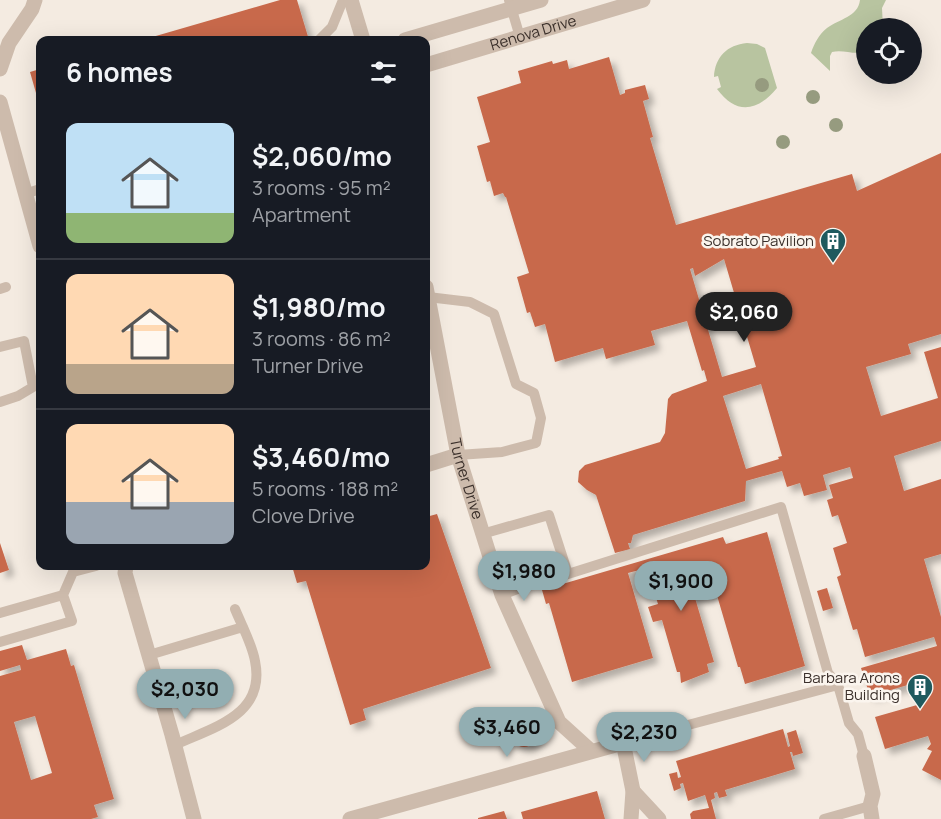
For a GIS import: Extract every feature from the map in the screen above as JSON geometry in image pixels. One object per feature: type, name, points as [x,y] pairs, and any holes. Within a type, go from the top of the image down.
[{"type":"street","points":[[0,69],[9,43],[32,9],[35,0]]},
{"type":"street","points":[[351,0],[362,36]]},
{"type":"street","name":"Renova Drive","points":[[417,36],[510,4],[541,0]]},
{"type":"street","name":"Renova Drive","points":[[430,64],[643,0]]},
{"type":"street","points":[[0,102],[36,232]]},
{"type":"street","name":"Turner Drive","points":[[430,308],[458,455],[502,595],[559,722],[591,751]]},
{"type":"street","points":[[430,464],[458,455]]},
{"type":"street","points":[[125,570],[194,819]]},
{"type":"street","points":[[350,819],[673,729]]},
{"type":"street","points":[[623,742],[633,791],[631,819]]},
{"type":"street","points":[[864,756],[873,794],[871,812]]},
{"type":"street","points":[[633,791],[659,819]]},
{"type":"lane","points":[[323,36],[332,27],[343,0]]},
{"type":"lane","points":[[510,4],[520,37]]},
{"type":"lane","points":[[25,194],[36,190]]},
{"type":"lane","points":[[430,293],[470,302],[494,314],[516,384],[534,393],[541,418],[536,443],[502,452],[458,455]]},
{"type":"lane","points":[[0,347],[24,341],[33,387],[18,396],[0,402]]},
{"type":"lane","points":[[502,595],[781,507],[828,673],[838,685],[849,723],[858,734],[864,756]]},
{"type":"lane","points":[[482,534],[549,514],[568,574]]},
{"type":"lane","points":[[0,642],[72,621],[63,595],[73,572],[81,570]]},
{"type":"lane","points":[[0,613],[63,595]]},
{"type":"lane","points":[[175,745],[235,717],[247,706],[257,680],[255,659],[235,609]]},
{"type":"lane","points":[[149,655],[243,627]]},
{"type":"lane","points":[[673,729],[838,685]]},
{"type":"lane","points":[[824,819],[871,812]]},
{"type":"green space","points":[[860,0],[886,0],[882,8],[882,18],[856,18],[856,53],[832,52],[830,71],[811,53],[814,46],[824,30],[852,14]]},
{"type":"green space","points":[[747,43],[765,48],[777,88],[762,102],[747,107],[732,103],[724,97],[717,89],[721,87],[718,76],[714,77],[723,53],[734,46]]},
{"type":"building","points":[[280,0],[297,0],[308,36],[156,36]]},
{"type":"building","points":[[609,57],[620,95],[625,93],[625,90],[645,85],[649,99],[643,101],[653,137],[650,138],[676,225],[852,174],[857,191],[941,153],[941,334],[908,344],[911,354],[866,367],[881,416],[938,398],[924,352],[941,347],[941,441],[894,456],[904,491],[941,479],[941,554],[924,559],[941,617],[941,780],[922,770],[932,751],[927,749],[931,744],[928,736],[885,749],[875,717],[924,703],[912,696],[918,682],[870,696],[861,668],[937,646],[934,637],[865,657],[857,629],[853,630],[837,577],[841,575],[833,548],[847,543],[838,515],[832,517],[827,500],[833,498],[829,485],[853,478],[850,467],[823,475],[827,490],[804,496],[800,483],[787,487],[782,471],[746,481],[745,501],[633,535],[631,543],[628,543],[630,549],[615,553],[596,495],[578,482],[579,471],[585,465],[660,442],[665,433],[668,399],[672,394],[707,381],[687,321],[651,331],[655,345],[606,359],[603,348],[555,362],[545,324],[535,327],[530,312],[527,313],[517,277],[529,273],[506,197],[503,193],[494,196],[490,181],[487,182],[477,146],[490,142],[477,97],[521,83],[518,71],[552,61],[553,64],[567,60],[569,69]],"holes":[[[724,259],[756,367],[722,377],[690,269],[693,268],[695,276]],[[761,384],[782,456],[778,457],[779,459],[746,469],[723,396]]]},
{"type":"building","points":[[36,70],[36,93],[30,72]]},
{"type":"building","points":[[437,514],[491,668],[363,709],[366,720],[350,725],[306,581],[297,583],[293,570],[430,570],[430,516]]},
{"type":"building","points":[[767,532],[805,666],[745,684],[716,592],[695,598],[714,662],[707,664],[709,672],[681,683],[680,672],[677,672],[662,620],[653,622],[648,607],[658,604],[647,568],[628,573],[653,658],[572,682],[549,603],[546,604],[542,590],[723,537],[726,544]]},
{"type":"building","points":[[0,543],[9,570],[0,573]]},
{"type":"building","points":[[827,588],[833,608],[823,611],[817,591]]},
{"type":"building","points":[[22,645],[27,660],[66,649],[71,666],[74,665],[114,799],[94,805],[98,817],[91,819],[0,819],[0,676],[21,670],[20,665],[0,671],[0,651]],"holes":[[[35,716],[52,773],[31,780],[14,722]]]},
{"type":"building","points":[[524,721],[533,725],[537,734],[533,743],[524,747],[515,743],[511,734],[515,725]]},
{"type":"building","points":[[783,729],[788,747],[790,746],[787,733],[796,730],[803,753],[793,756],[790,752],[795,769],[725,790],[727,796],[719,798],[717,792],[714,793],[715,798],[711,800],[716,819],[691,819],[690,814],[693,811],[709,808],[705,795],[688,801],[683,783],[680,784],[681,788],[674,791],[669,774],[677,772],[678,778],[681,777],[676,761]]},
{"type":"building","points":[[597,791],[605,819],[523,819],[521,812]]},
{"type":"building","points":[[504,811],[507,819],[478,819],[478,818]]},
{"type":"place","name":"Sobrato Pavilion","points":[[833,264]]},
{"type":"place","name":"Barbara Arons Building","points":[[920,710]]}]
